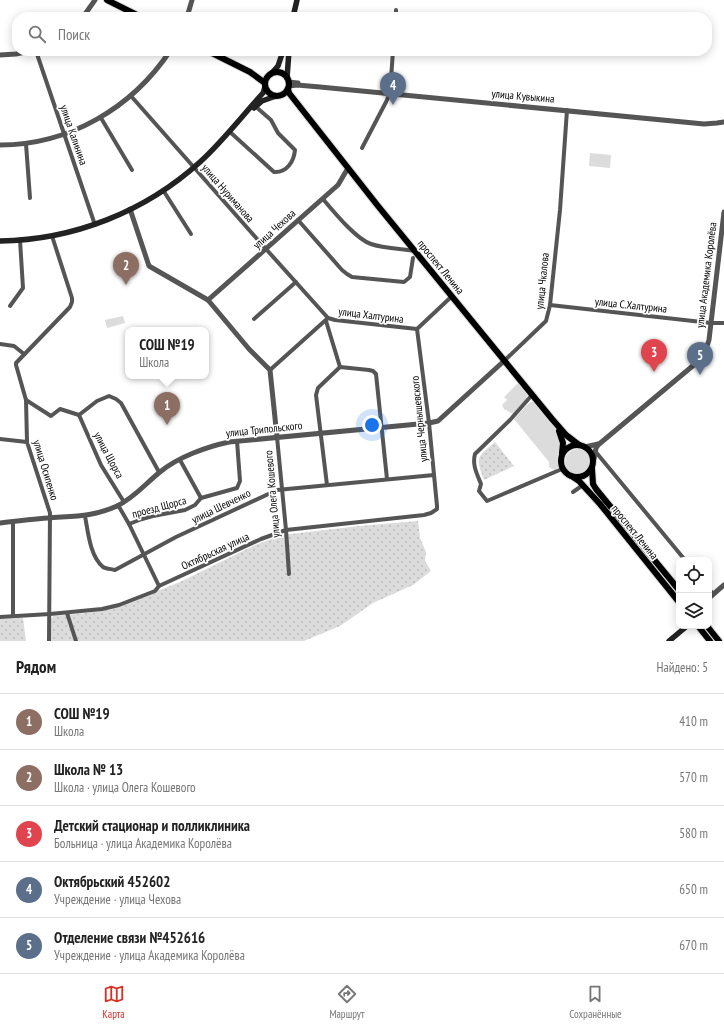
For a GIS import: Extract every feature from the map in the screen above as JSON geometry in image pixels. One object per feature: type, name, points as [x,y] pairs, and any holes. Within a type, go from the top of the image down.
[{"type":"main road","points":[[107,0],[131,12]]},
{"type":"main road","points":[[294,12],[296,0]]},
{"type":"main road","points":[[218,56],[267,80]]},
{"type":"main road","points":[[0,241],[52,236],[95,225],[130,209],[163,190],[194,168],[230,132],[263,93],[267,80],[278,66],[281,56]]},
{"type":"main road","points":[[244,115],[262,101],[283,94],[288,84],[289,56]]},
{"type":"main road","points":[[267,80],[280,73],[288,84]]},
{"type":"main road","points":[[267,80],[269,94],[278,96]]},
{"type":"main road","name":"проспект Ленина","points":[[288,84],[289,93],[504,361],[566,435],[582,446]]},
{"type":"main road","name":"проспект Ленина","points":[[278,96],[283,96],[290,101],[315,126]]},
{"type":"main road","name":"проспект Ленина","points":[[552,419],[562,437],[562,455]]},
{"type":"main road","points":[[582,446],[590,452],[594,459],[592,469],[582,477],[573,477],[562,469],[562,455],[569,447],[582,446]]},
{"type":"main road","name":"проспект Ленина","points":[[592,469],[593,484],[596,489],[676,586]]},
{"type":"main road","name":"проспект Ленина","points":[[573,477],[583,485],[676,598]]},
{"type":"main road","points":[[668,641],[683,629]]},
{"type":"main road","points":[[700,629],[710,641]]},
{"type":"main road","points":[[709,629],[719,641]]},
{"type":"street","points":[[87,12],[96,0]]},
{"type":"street","points":[[188,12],[192,0]]},
{"type":"street","points":[[0,55],[12,54]]},
{"type":"street","name":"улица Калинина","points":[[38,56],[95,225]]},
{"type":"street","points":[[0,145],[26,144],[46,140],[65,134],[101,118],[131,96],[152,75],[166,56]]},
{"type":"street","points":[[362,148],[390,93],[393,56]]},
{"type":"street","name":"улица Кувыкина","points":[[288,84],[704,124],[724,123]]},
{"type":"street","name":"улица Нуриманова","points":[[131,96],[266,250],[296,282],[327,320]]},
{"type":"street","points":[[230,132],[274,172],[284,171],[290,165],[295,150],[278,132],[271,120],[255,106]]},
{"type":"street","name":"улица Чкалова","points":[[429,423],[438,421],[546,321],[550,305],[560,210],[567,110]]},
{"type":"street","points":[[101,118],[132,170]]},
{"type":"street","points":[[26,144],[30,198]]},
{"type":"street","name":"улица Чехова","points":[[208,300],[323,199],[340,182],[348,168]]},
{"type":"street","points":[[163,190],[191,234]]},
{"type":"street","points":[[323,199],[345,224],[371,245],[415,251]]},
{"type":"street","points":[[130,209],[149,266],[208,300],[249,349],[270,370]]},
{"type":"street","name":"улица Академика Королёва","points":[[595,451],[604,440],[695,364],[706,349],[709,340],[724,212]]},
{"type":"street","points":[[298,220],[342,270],[352,276],[404,282],[410,276],[413,258]]},
{"type":"street","name":"улица Осипенко","points":[[49,641],[50,513],[27,442],[26,400],[16,363],[70,306],[72,302],[52,236]]},
{"type":"street","points":[[10,306],[23,288],[20,240]]},
{"type":"street","points":[[254,319],[296,282]]},
{"type":"street","points":[[417,329],[450,298]]},
{"type":"street","name":"улица С.Халтурина","points":[[550,305],[711,323],[724,323]]},
{"type":"street","points":[[327,320],[340,367]]},
{"type":"street","name":"улица Халтурина","points":[[270,370],[327,320],[417,329]]},
{"type":"street","name":"улица Чернышевского","points":[[417,329],[438,506]]},
{"type":"street","points":[[0,344],[14,346],[24,354]]},
{"type":"street","points":[[327,485],[316,395],[318,388],[340,367],[369,370],[376,374],[387,479]]},
{"type":"street","name":"улица Олега Кошевого","points":[[270,370],[289,574]]},
{"type":"street","points":[[532,395],[510,420],[475,454],[475,468],[481,484],[479,491],[487,501],[562,469]]},
{"type":"street","points":[[26,400],[51,416],[60,409],[79,415],[100,399],[109,396],[116,399],[120,403],[159,472]]},
{"type":"street","name":"улица Щорса","points":[[79,415],[101,465],[124,502]]},
{"type":"street","name":"улица Трипольского","points":[[0,523],[85,516],[118,506],[137,493],[159,472],[180,460],[218,444],[429,423]]},
{"type":"street","points":[[0,439],[27,442]]},
{"type":"street","points":[[582,446],[594,445],[604,440]]},
{"type":"street","name":"проезд Щорса","points":[[129,524],[148,517],[185,510],[195,505],[201,498],[234,490],[239,486],[240,481],[237,441]]},
{"type":"street","points":[[594,459],[595,451]]},
{"type":"street","points":[[595,451],[682,557]]},
{"type":"street","points":[[180,460],[201,498]]},
{"type":"street","name":"улица Шевченко","points":[[85,516],[91,544],[98,561],[104,568],[116,570],[143,554],[270,492],[282,489],[434,475]]},
{"type":"street","points":[[573,492],[583,485]]},
{"type":"street","points":[[118,506],[129,524],[159,586]]},
{"type":"street","name":"Октябрьская улица","points":[[0,617],[68,613],[102,609],[120,605],[155,591],[159,586],[261,539],[286,530],[424,515],[433,512],[438,506]]},
{"type":"street","points":[[13,522],[13,616]]},
{"type":"street","points":[[712,595],[724,585]]},
{"type":"street","points":[[68,613],[76,641]]},
{"type":"shaded area","points":[[590,153],[611,155],[610,168],[589,166]]},
{"type":"shaded area","points":[[123,316],[125,323],[107,328],[105,320]]},
{"type":"shaded area","points":[[519,382],[528,394],[526,400],[513,414],[504,409],[502,405],[507,400],[504,397]]},
{"type":"shaded area","points":[[533,401],[558,432],[561,450],[557,457],[559,467],[554,470],[549,467],[549,462],[514,419],[529,403]]},
{"type":"shaded area","points":[[495,442],[514,466],[484,480],[479,466],[479,458],[484,451]]},
{"type":"shaded area","points":[[578,449],[587,453],[591,462],[587,471],[578,475],[569,471],[565,462],[569,453]]},
{"type":"shaded area","points":[[418,521],[420,538],[426,552],[425,561],[431,571],[413,585],[373,603],[340,626],[304,641],[50,641],[51,620],[53,616],[87,613],[120,606],[180,582],[255,545],[282,535]]},
{"type":"shaded area","points":[[23,618],[26,641],[0,641],[0,619]]},
{"type":"place","name":"Октябрьский 452602","points":[[393,105]]},
{"type":"place","name":"Школа № 13","points":[[126,285]]},
{"type":"place","name":"Детский стационар и полликлиника","points":[[654,372]]},
{"type":"place","name":"Отделение связи №452616","points":[[700,375]]},
{"type":"place","name":"СОШ №19","points":[[167,425]]}]
